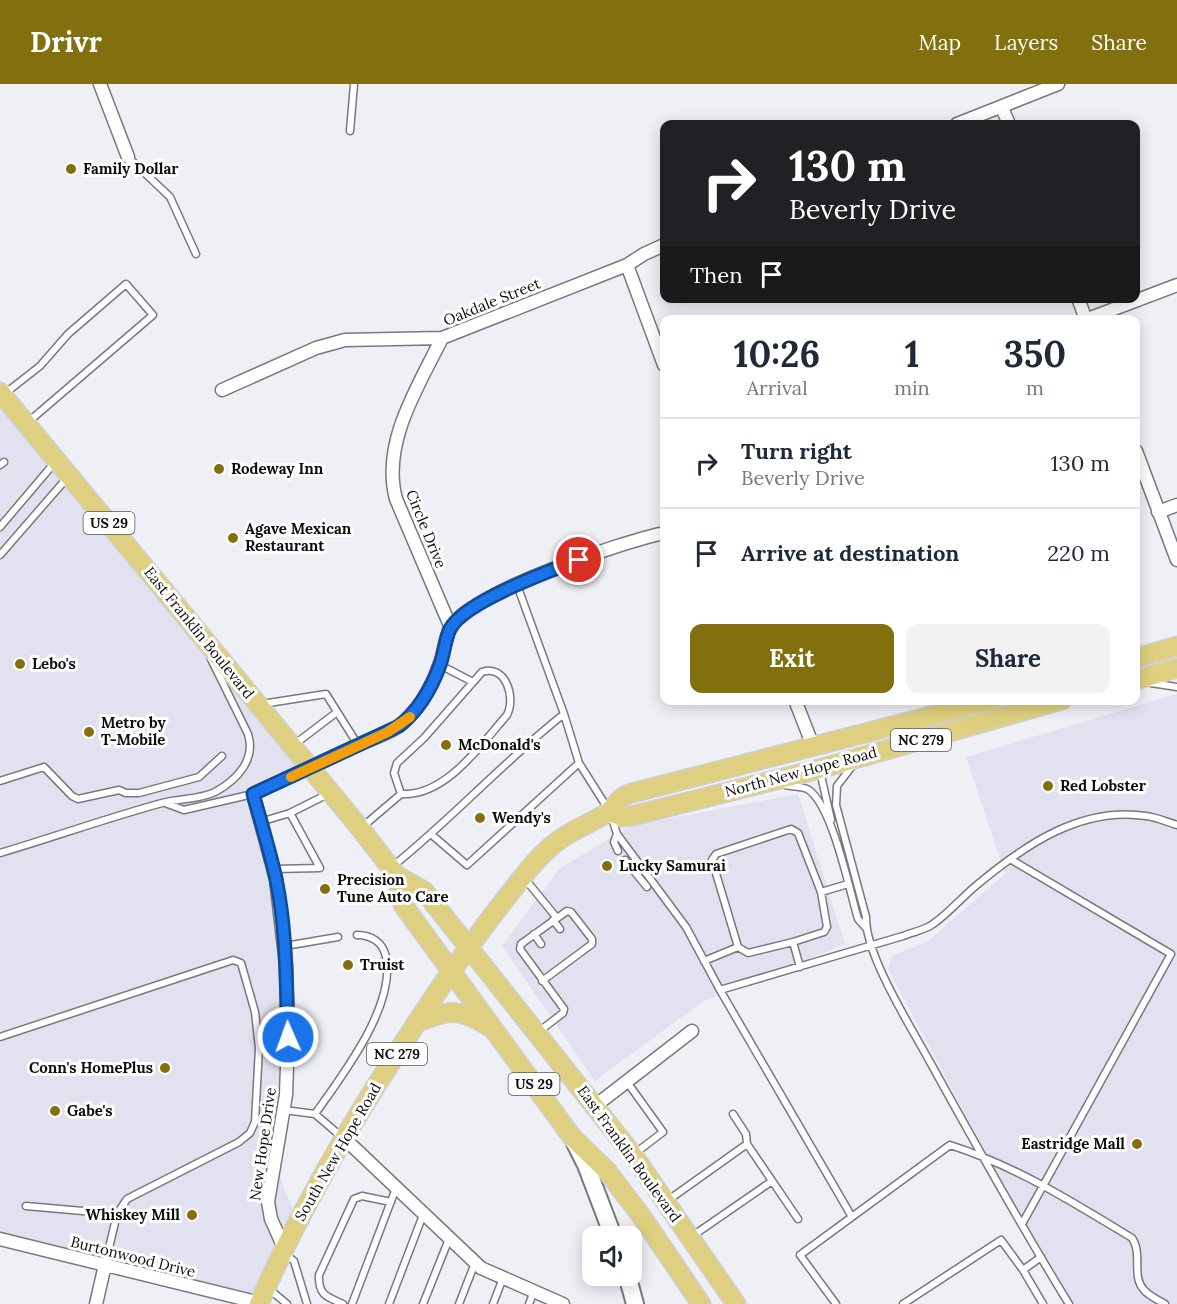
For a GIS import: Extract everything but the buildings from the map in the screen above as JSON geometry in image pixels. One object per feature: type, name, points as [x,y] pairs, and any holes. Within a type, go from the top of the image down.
[{"type":"main road","name":"East Franklin Boulevard","points":[[2,393],[394,872],[424,891],[633,1155],[736,1304]]},
{"type":"main road","points":[[1140,657],[1177,645]]},
{"type":"main road","points":[[1140,680],[1177,668]]},
{"type":"main road","name":"North New Hope Road","points":[[468,947],[523,877],[555,843],[575,829],[610,812],[617,801],[632,793],[973,705]]},
{"type":"main road","name":"North New Hope Road","points":[[610,812],[627,817],[819,769],[1044,705]]},
{"type":"main road","points":[[819,769],[827,757],[845,747],[852,735]]},
{"type":"main road","name":"East Franklin Boulevard","points":[[394,872],[403,905],[572,1137],[607,1171],[642,1217],[701,1304]]},
{"type":"main road","name":"South New Hope Road","points":[[262,1300],[283,1250],[316,1186],[416,1023],[468,947]]},
{"type":"main road","points":[[416,1023],[439,1013],[464,1013],[496,1031]]},
{"type":"main road","points":[[572,1137],[586,1165],[608,1226]]},
{"type":"main road","points":[[630,1286],[635,1304]]},
{"type":"street","points":[[100,84],[128,157]]},
{"type":"street","points":[[968,120],[1058,84]]},
{"type":"street","points":[[1002,108],[1007,120]]},
{"type":"street","name":"Oakdale Street","points":[[222,390],[316,348],[345,340],[442,338],[627,265],[660,247]]},
{"type":"street","points":[[627,265],[660,354]]},
{"type":"street","points":[[1140,299],[1177,285]]},
{"type":"street","points":[[1097,315],[1129,303]]},
{"type":"street","name":"Circle Drive","points":[[442,338],[406,415],[392,457],[392,477],[396,498],[451,628]]},
{"type":"street","points":[[1140,462],[1177,560]]},
{"type":"street","points":[[1158,512],[1177,505]]},
{"type":"street","points":[[253,794],[388,732],[409,718],[420,703],[440,665],[451,628],[469,611],[517,585],[593,554],[660,534]]},
{"type":"street","points":[[797,705],[813,746]]},
{"type":"street","name":"New Hope Drive","points":[[253,794],[273,868],[282,913],[285,946],[288,1037],[284,1110],[268,1202],[271,1219],[283,1250]]},
{"type":"street","points":[[595,1106],[692,1031]]},
{"type":"street","points":[[345,1139],[481,1269],[563,1304]]},
{"type":"street","name":"Burtonwood Drive","points":[[0,1239],[262,1300]]},
{"type":"street","points":[[96,1304],[105,1265]]},
{"type":"lane","points":[[350,131],[354,84]]},
{"type":"lane","points":[[128,157],[170,197],[196,254]]},
{"type":"lane","points":[[2,393],[40,366],[55,347],[126,284],[154,316],[26,423]]},
{"type":"lane","points":[[0,527],[57,460]]},
{"type":"lane","points":[[0,555],[3,546],[69,475]]},
{"type":"lane","points":[[517,585],[564,714],[579,763],[610,812],[617,834],[686,927],[852,1217]]},
{"type":"lane","points":[[0,853],[164,802],[206,795],[231,782],[244,768],[251,745],[248,734],[196,629]]},
{"type":"lane","points":[[440,665],[473,682]]},
{"type":"lane","points":[[360,828],[401,794],[409,795],[432,789],[453,775],[507,715],[510,709],[510,694],[499,672],[489,669],[482,672],[423,738],[397,763],[394,773],[401,794]]},
{"type":"lane","points":[[1140,681],[1177,687]]},
{"type":"lane","points":[[258,705],[326,694],[358,745]]},
{"type":"lane","points":[[292,746],[338,712]]},
{"type":"lane","points":[[394,872],[532,739],[564,714]]},
{"type":"lane","points":[[0,781],[44,767],[72,796],[78,799],[119,790],[126,793],[139,793],[199,777],[222,756]]},
{"type":"lane","points":[[862,756],[840,781],[836,794],[839,816],[866,917],[866,928],[880,968],[982,1155],[1069,1304]]},
{"type":"lane","points":[[432,835],[468,865],[579,763]]},
{"type":"lane","points":[[819,769],[832,821],[831,826]]},
{"type":"lane","points":[[777,779],[786,786],[800,786],[811,792],[819,802],[831,826],[858,919],[866,928]]},
{"type":"lane","points":[[260,822],[290,813],[331,793]]},
{"type":"lane","points":[[164,802],[184,810],[253,794]]},
{"type":"lane","points":[[273,868],[320,868],[290,813]]},
{"type":"lane","points":[[720,990],[932,925],[977,884],[1010,859],[1056,830],[1083,819],[1124,814],[1148,816],[1177,825]]},
{"type":"lane","points":[[791,829],[798,833],[821,892],[827,927],[824,932],[793,942],[748,953],[738,947],[712,860],[716,854],[791,829]]},
{"type":"lane","points":[[617,834],[615,842],[618,851]]},
{"type":"lane","points":[[1010,859],[1174,954],[1022,1224]]},
{"type":"lane","points":[[625,860],[647,887]]},
{"type":"lane","points":[[523,877],[560,929]]},
{"type":"lane","points":[[821,892],[848,884]]},
{"type":"lane","points":[[537,1033],[563,1013],[564,1009],[542,981],[520,949],[521,944],[567,910],[572,912],[592,939],[592,944],[542,981]]},
{"type":"lane","points":[[534,934],[541,944]]},
{"type":"lane","points":[[315,1114],[359,1051],[382,1002],[389,969],[384,948],[369,935],[357,935]]},
{"type":"lane","points":[[285,946],[338,937]]},
{"type":"lane","points":[[793,942],[800,967]]},
{"type":"lane","points":[[573,947],[578,954]]},
{"type":"lane","points":[[704,961],[738,947]]},
{"type":"lane","points":[[0,1037],[234,960],[241,963],[255,1012],[259,1048],[255,1122],[250,1133],[239,1142],[127,1199],[117,1214],[105,1265]]},
{"type":"lane","points":[[554,962],[559,968]]},
{"type":"lane","points":[[626,1082],[663,1132],[633,1155]]},
{"type":"lane","points":[[284,1110],[315,1114],[345,1139]]},
{"type":"lane","points":[[733,1114],[746,1134],[747,1144],[798,1219]]},
{"type":"lane","points":[[666,1201],[747,1144]]},
{"type":"lane","points":[[836,1304],[800,1255],[950,1145],[982,1155],[1044,1186],[1132,1238],[1137,1246],[1138,1279],[1144,1290],[1165,1304]]},
{"type":"lane","points":[[690,1238],[772,1181]]},
{"type":"lane","points":[[351,1304],[396,1188]]},
{"type":"lane","points":[[343,1304],[324,1295],[318,1286],[319,1275],[354,1199],[362,1196],[391,1202]]},
{"type":"lane","points":[[26,1206],[117,1214]]},
{"type":"lane","points":[[388,1304],[423,1215]]},
{"type":"lane","points":[[423,1304],[449,1238]]},
{"type":"lane","points":[[903,1304],[1001,1240],[1023,1270],[1043,1304]]},
{"type":"lane","points":[[283,1250],[294,1261],[307,1304]]},
{"type":"lane","points":[[1023,1270],[1041,1257]]},
{"type":"lane","points":[[459,1304],[475,1263]]},
{"type":"lane","points":[[493,1304],[503,1278]]},
{"type":"lane","points":[[529,1304],[534,1291]]},
{"type":"lane","points":[[262,1300],[286,1304]]},
{"type":"shaded area","points":[[0,391],[310,768],[253,794],[276,879],[288,1037],[276,1162],[284,1190],[299,1218],[260,1303],[0,1239]]},
{"type":"shaded area","points":[[1177,694],[1177,1304],[1066,1304],[888,969],[892,956],[928,941],[1005,874],[966,757]]},
{"type":"shaded area","points":[[798,794],[845,944],[702,1002],[595,1081],[502,946],[559,869],[630,826]]},
{"type":"slow traffic","points":[[291,777],[388,732],[410,717]]},
{"type":"place","name":"Family Dollar","points":[[71,169]]},
{"type":"place","name":"Rodeway Inn","points":[[219,469]]},
{"type":"place","name":"Agave Mexican Restaurant","points":[[233,538]]},
{"type":"place","name":"Lebo's","points":[[20,664]]},
{"type":"place","name":"Metro by T-Mobile","points":[[89,732]]},
{"type":"place","name":"McDonald's","points":[[446,745]]},
{"type":"place","name":"Red Lobster","points":[[1048,786]]},
{"type":"place","name":"Wendy's","points":[[480,818]]},
{"type":"place","name":"Lucky Samurai","points":[[607,866]]},
{"type":"place","name":"Precision Tune Auto Care","points":[[325,889]]},
{"type":"place","name":"Truist","points":[[348,965]]},
{"type":"place","name":"Conn's HomePlus","points":[[165,1068]]},
{"type":"place","name":"Gabe's","points":[[55,1111]]},
{"type":"place","name":"Eastridge Mall","points":[[1137,1144]]},
{"type":"place","name":"Whiskey Mill","points":[[192,1215]]},
{"type":"route","points":[[288,1037],[282,913],[276,879],[253,794],[399,726],[409,718],[420,703],[434,678],[451,628],[469,611],[509,588],[579,560]]}]
